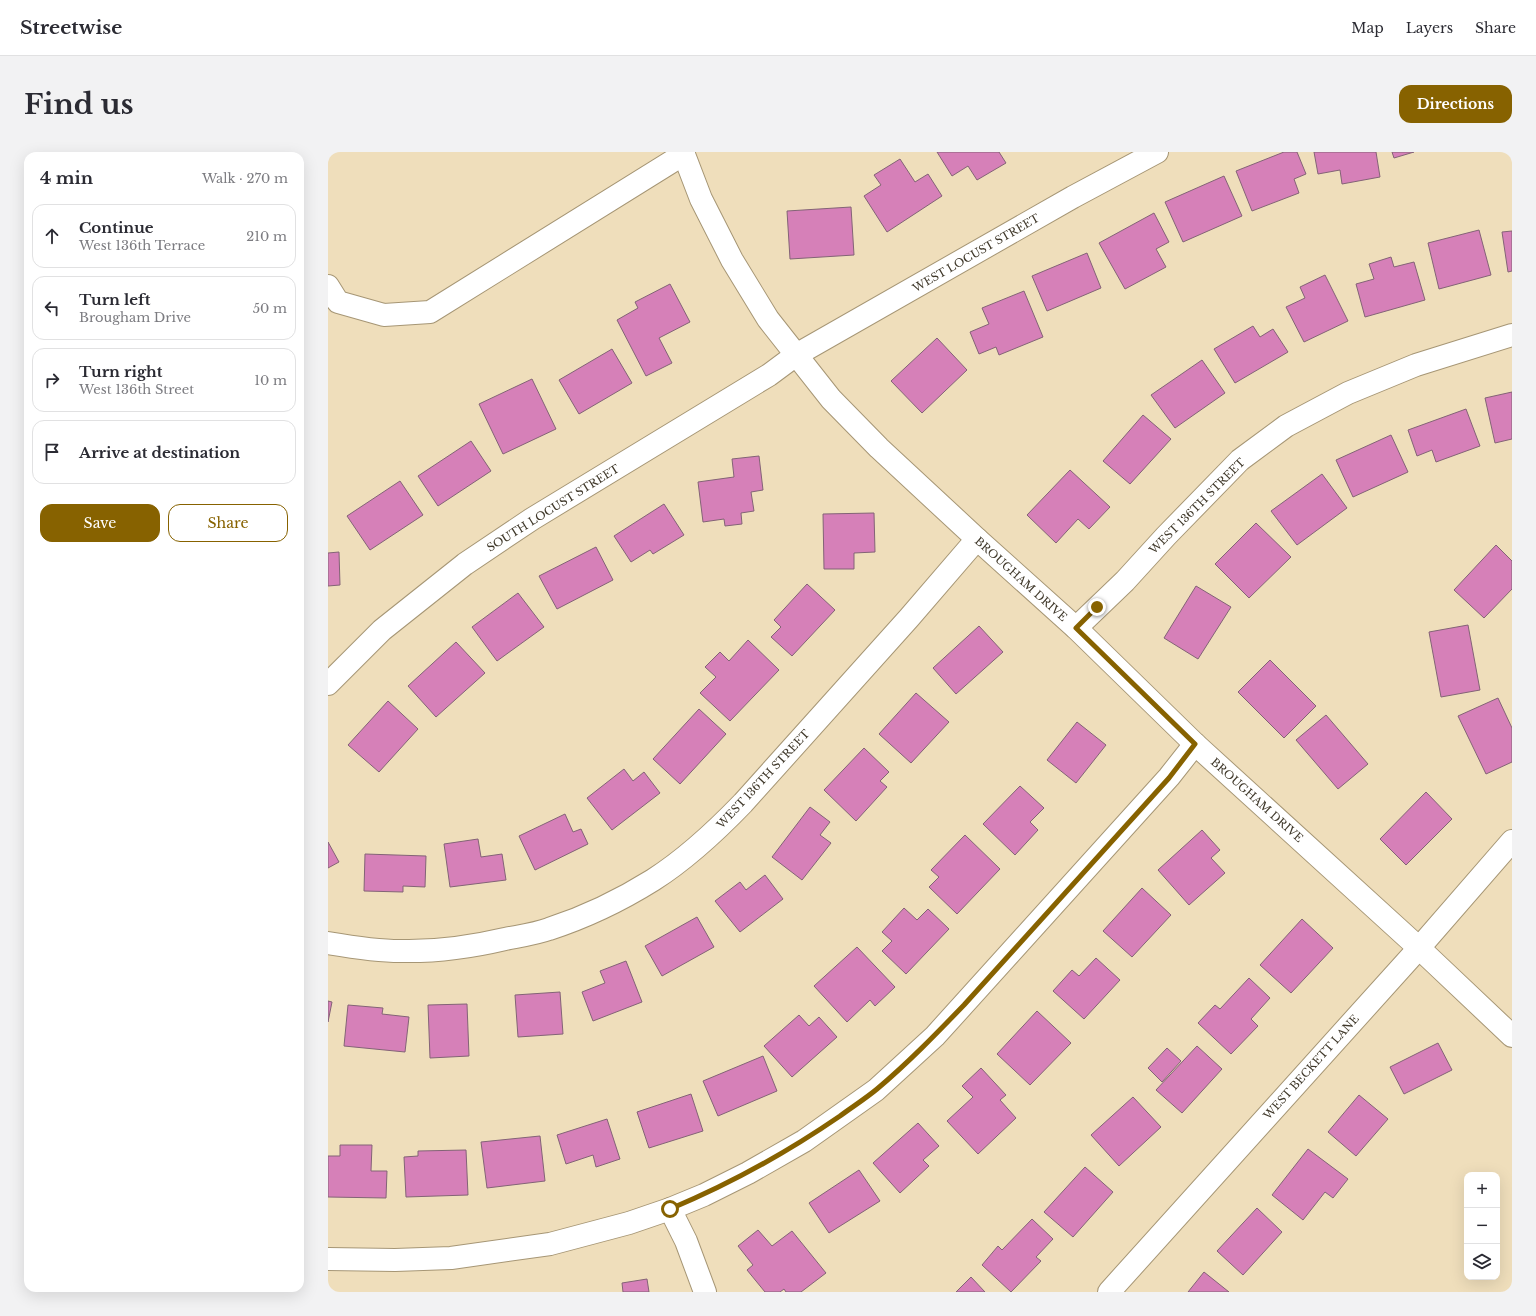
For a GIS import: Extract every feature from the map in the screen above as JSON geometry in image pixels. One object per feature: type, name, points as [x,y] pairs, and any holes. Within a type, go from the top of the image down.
[{"type":"street","name":"WEST LOCUST STREET","points":[[796,355],[1073,197],[1157,152]]},
{"type":"street","name":"BROUGHAM DRIVE","points":[[683,153],[701,199],[732,260],[768,319],[831,399],[977,539],[1076,628],[1195,744],[1419,948],[1512,1036]]},
{"type":"street","points":[[328,286],[338,302],[384,315],[430,312],[683,153]]},
{"type":"street","name":"WEST 136TH STREET","points":[[1076,628],[1125,581],[1166,536],[1240,460],[1286,426],[1348,393],[1416,365],[1512,335]]},
{"type":"street","name":"SOUTH LOCUST STREET","points":[[328,684],[382,630],[465,564],[532,519],[769,375],[796,355]]},
{"type":"street","name":"WEST 136TH STREET","points":[[328,944],[401,952],[474,946],[548,930],[585,916],[654,879],[689,853],[721,826],[743,803],[909,618],[977,539]]},
{"type":"street","points":[[328,1259],[395,1260],[451,1258],[550,1244],[630,1223],[670,1209],[704,1195],[761,1166],[804,1141],[876,1090],[935,1036],[1169,778],[1195,744]]},
{"type":"street","name":"WEST BECKETT LANE","points":[[1109,1292],[1419,948],[1512,842]]},
{"type":"street","points":[[670,1209],[686,1241],[705,1292]]},
{"type":"building","points":[[937,152],[999,152],[1006,163],[977,180],[968,166],[952,176]]},
{"type":"building","points":[[1284,152],[1297,152],[1306,174],[1294,179],[1299,193],[1252,211],[1236,171]]},
{"type":"building","points":[[1314,152],[1376,152],[1380,177],[1342,184],[1340,170],[1318,174]]},
{"type":"building","points":[[1392,152],[1414,152],[1394,158]]},
{"type":"building","points":[[900,159],[915,182],[928,174],[942,196],[887,232],[864,196],[881,185],[874,175]]},
{"type":"building","points":[[1224,176],[1242,216],[1183,242],[1165,202]]},
{"type":"building","points":[[851,207],[854,255],[790,259],[787,211]]},
{"type":"building","points":[[1154,213],[1169,242],[1156,249],[1166,267],[1125,289],[1099,243]]},
{"type":"building","points":[[1479,230],[1491,275],[1439,289],[1428,243]]},
{"type":"building","points":[[1512,231],[1512,271],[1508,272],[1502,232]]},
{"type":"building","points":[[1087,253],[1101,288],[1047,311],[1032,276]]},
{"type":"building","points":[[1391,257],[1394,267],[1414,262],[1425,300],[1365,317],[1356,284],[1374,279],[1369,264]]},
{"type":"building","points":[[1325,275],[1348,321],[1304,342],[1286,307],[1305,298],[1300,287]]},
{"type":"building","points":[[670,284],[690,322],[659,338],[672,363],[646,376],[617,320],[638,308],[635,302]]},
{"type":"building","points":[[1024,291],[1043,337],[999,355],[996,347],[979,354],[970,332],[989,324],[982,308]]},
{"type":"building","points":[[1253,326],[1260,337],[1273,329],[1288,352],[1235,383],[1214,349]]},
{"type":"building","points":[[937,338],[967,370],[922,413],[891,381]]},
{"type":"building","points":[[612,349],[632,383],[579,414],[559,380]]},
{"type":"building","points":[[1202,360],[1225,393],[1175,428],[1151,395]]},
{"type":"building","points":[[532,379],[556,429],[503,454],[479,404]]},
{"type":"building","points":[[1512,392],[1512,439],[1495,443],[1485,398]]},
{"type":"building","points":[[1466,409],[1480,446],[1436,462],[1432,450],[1417,456],[1408,430]]},
{"type":"building","points":[[1143,415],[1171,439],[1130,484],[1103,461]]},
{"type":"building","points":[[1391,435],[1408,472],[1353,497],[1336,460]]},
{"type":"building","points":[[471,441],[491,471],[438,506],[418,476]]},
{"type":"building","points":[[759,456],[763,490],[751,492],[754,511],[741,513],[742,524],[725,526],[724,519],[703,522],[698,482],[734,477],[732,459]]},
{"type":"building","points":[[1070,470],[1110,507],[1089,529],[1078,519],[1056,543],[1027,515]]},
{"type":"building","points":[[1322,474],[1347,508],[1297,545],[1271,511]]},
{"type":"building","points":[[400,481],[423,515],[370,550],[347,516]]},
{"type":"building","points":[[664,504],[684,535],[653,554],[650,550],[631,562],[614,536]]},
{"type":"building","points":[[874,513],[875,552],[854,553],[854,569],[824,569],[823,514]]},
{"type":"building","points":[[1256,523],[1291,557],[1249,598],[1215,564]]},
{"type":"building","points":[[1496,545],[1512,561],[1512,589],[1484,618],[1454,590]]},
{"type":"building","points":[[596,547],[613,580],[557,609],[539,576]]},
{"type":"building","points":[[339,552],[340,585],[328,586],[328,553]]},
{"type":"building","points":[[807,584],[835,610],[792,656],[771,637],[781,627],[774,620]]},
{"type":"building","points":[[1196,586],[1231,607],[1198,659],[1164,638]]},
{"type":"building","points":[[518,593],[544,627],[497,661],[472,627]]},
{"type":"building","points":[[1468,625],[1480,690],[1441,697],[1429,632]]},
{"type":"building","points":[[979,626],[1003,652],[956,694],[933,668]]},
{"type":"building","points":[[748,640],[779,670],[730,721],[700,693],[716,677],[705,667],[720,652],[729,661]]},
{"type":"building","points":[[456,642],[485,673],[436,717],[408,686]]},
{"type":"building","points":[[1270,660],[1316,706],[1284,738],[1238,692]]},
{"type":"building","points":[[916,693],[949,722],[911,763],[879,734]]},
{"type":"building","points":[[1498,698],[1512,728],[1512,762],[1486,774],[1458,716]]},
{"type":"building","points":[[388,701],[418,729],[379,772],[348,745]]},
{"type":"building","points":[[699,709],[726,734],[680,784],[653,759]]},
{"type":"building","points":[[1326,715],[1368,764],[1338,789],[1296,740]]},
{"type":"building","points":[[1077,722],[1106,745],[1076,783],[1047,760]]},
{"type":"building","points":[[864,748],[889,772],[880,781],[887,787],[856,821],[824,790]]},
{"type":"building","points":[[624,769],[633,781],[644,772],[660,793],[612,830],[587,798]]},
{"type":"building","points":[[1020,786],[1044,808],[1030,822],[1038,830],[1015,855],[983,824]]},
{"type":"building","points":[[1426,792],[1452,819],[1406,865],[1380,839]]},
{"type":"building","points":[[810,807],[830,822],[820,835],[831,843],[802,880],[772,857]]},
{"type":"building","points":[[565,814],[573,832],[581,829],[588,844],[535,870],[519,836]]},
{"type":"building","points":[[1202,830],[1220,850],[1211,858],[1225,873],[1189,905],[1158,870]]},
{"type":"building","points":[[965,835],[1000,869],[957,914],[929,887],[939,877],[931,870]]},
{"type":"building","points":[[478,839],[481,857],[502,854],[506,880],[450,887],[444,844]]},
{"type":"building","points":[[328,842],[339,862],[328,868]]},
{"type":"building","points":[[365,854],[426,856],[425,887],[403,886],[403,892],[364,891]]},
{"type":"building","points":[[765,875],[783,899],[740,932],[715,901],[740,882],[746,890]]},
{"type":"building","points":[[1142,888],[1171,915],[1132,957],[1103,931]]},
{"type":"building","points":[[904,908],[917,920],[928,909],[949,929],[906,974],[882,951],[892,941],[882,932]]},
{"type":"building","points":[[697,917],[714,947],[662,976],[645,946]]},
{"type":"building","points":[[1302,919],[1333,948],[1291,993],[1260,965]]},
{"type":"building","points":[[857,947],[895,987],[875,1006],[870,1000],[847,1022],[814,986]]},
{"type":"building","points":[[1096,958],[1120,980],[1084,1019],[1053,991],[1072,970],[1079,976]]},
{"type":"building","points":[[626,961],[642,1002],[593,1021],[582,992],[605,983],[600,971]]},
{"type":"building","points":[[1249,978],[1270,998],[1251,1019],[1258,1026],[1231,1054],[1198,1023],[1215,1005],[1220,1009]]},
{"type":"building","points":[[560,992],[563,1034],[518,1037],[515,995]]},
{"type":"building","points":[[328,1001],[332,1002],[328,1022]]},
{"type":"building","points":[[467,1004],[469,1056],[430,1058],[428,1005]]},
{"type":"building","points":[[348,1005],[383,1008],[382,1014],[409,1017],[405,1052],[344,1046]]},
{"type":"building","points":[[1037,1011],[1071,1043],[1030,1085],[997,1054]]},
{"type":"building","points":[[799,1015],[809,1026],[819,1017],[837,1037],[792,1077],[764,1046]]},
{"type":"building","points":[[1438,1043],[1452,1070],[1404,1094],[1390,1067]]},
{"type":"building","points":[[1197,1046],[1222,1069],[1182,1113],[1156,1090]]},
{"type":"building","points":[[1167,1048],[1181,1061],[1162,1082],[1148,1068]]},
{"type":"building","points":[[763,1056],[777,1091],[718,1116],[703,1081]]},
{"type":"building","points":[[981,1068],[1006,1095],[1000,1100],[1016,1118],[978,1154],[947,1121],[973,1097],[962,1086]]},
{"type":"building","points":[[691,1094],[703,1131],[649,1148],[637,1112]]},
{"type":"building","points":[[1359,1095],[1388,1119],[1356,1156],[1328,1132]]},
{"type":"building","points":[[1133,1097],[1161,1127],[1119,1166],[1091,1135]]},
{"type":"building","points":[[607,1119],[620,1159],[596,1167],[593,1155],[566,1164],[557,1135]]},
{"type":"building","points":[[918,1123],[939,1146],[923,1160],[929,1166],[900,1193],[873,1163]]},
{"type":"building","points":[[540,1136],[545,1181],[487,1188],[481,1142]]},
{"type":"building","points":[[340,1145],[372,1145],[371,1171],[387,1171],[386,1198],[328,1197],[328,1156],[340,1156]]},
{"type":"building","points":[[1308,1149],[1348,1179],[1333,1198],[1325,1192],[1303,1220],[1272,1195]]},
{"type":"building","points":[[466,1150],[468,1195],[406,1197],[404,1157],[418,1156],[418,1151]]},
{"type":"building","points":[[1085,1167],[1113,1192],[1073,1237],[1044,1212]]},
{"type":"building","points":[[859,1170],[880,1201],[829,1233],[809,1203]]},
{"type":"building","points":[[1257,1208],[1282,1232],[1243,1275],[1217,1251]]},
{"type":"building","points":[[1032,1219],[1053,1239],[1036,1257],[1041,1261],[1011,1292],[982,1265],[998,1246],[1002,1250]]},
{"type":"building","points":[[758,1230],[772,1246],[792,1231],[826,1273],[801,1292],[786,1292],[784,1289],[780,1292],[765,1292],[747,1270],[753,1265],[738,1246]]},
{"type":"building","points":[[1204,1272],[1229,1292],[1188,1292]]},
{"type":"building","points":[[971,1277],[985,1292],[956,1292]]},
{"type":"building","points":[[647,1279],[649,1292],[623,1292],[622,1283]]},
{"type":"route","points":[[670,1209],[704,1195],[748,1173],[804,1141],[876,1090],[935,1036],[964,1005],[1169,778],[1195,744],[1076,628],[1097,607]]}]
